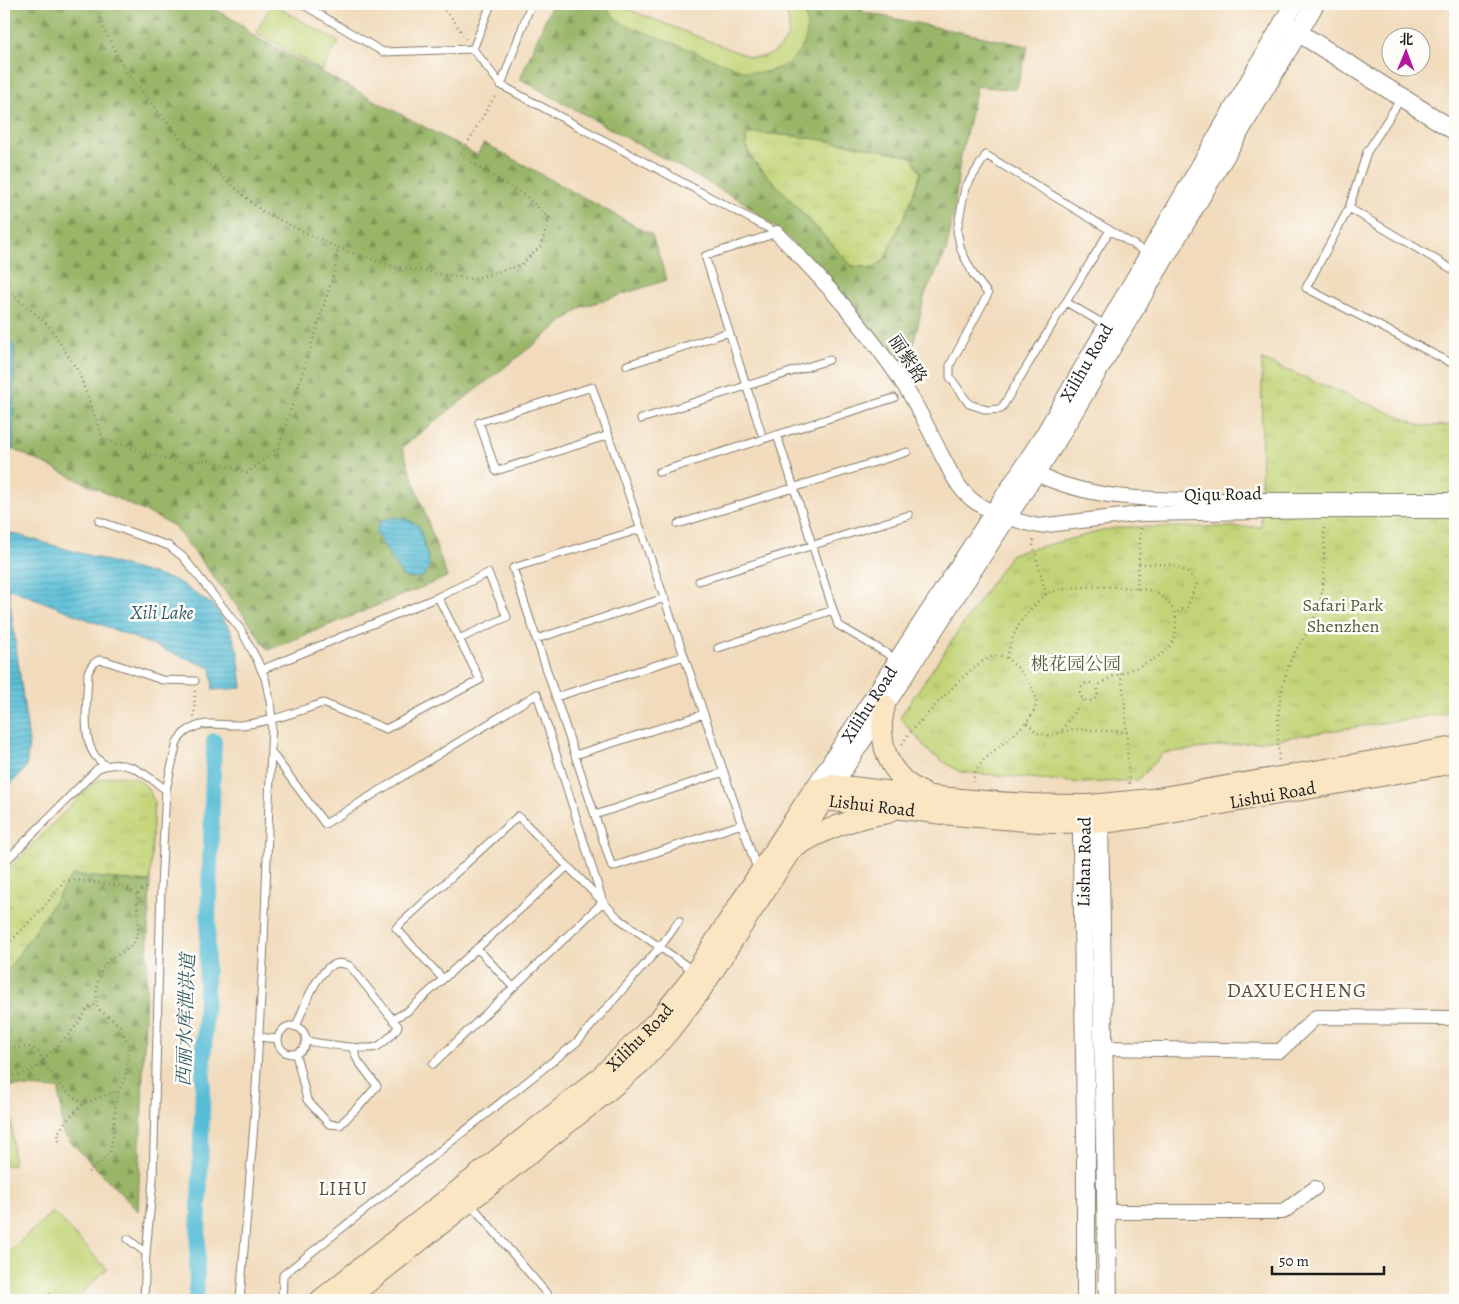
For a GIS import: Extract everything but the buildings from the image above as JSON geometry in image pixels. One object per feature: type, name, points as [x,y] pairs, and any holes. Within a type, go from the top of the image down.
[{"type":"main road","points":[[791,851],[812,837],[852,820],[924,803],[898,776],[890,763],[883,743],[882,726],[885,705]]},
{"type":"main road","name":"Lishui Road","points":[[824,792],[924,803],[1051,823],[1089,816],[1151,799],[1455,746]]},
{"type":"main road","name":"Lishui Road","points":[[924,803],[971,798],[1012,802],[1089,816],[1153,816],[1455,762]]},
{"type":"main road","name":"Xilihu Road","points":[[346,1300],[641,1063],[667,1034],[699,993],[791,851],[824,792]]},
{"type":"main road","name":"Xilihu Road","points":[[320,1300],[598,1079],[658,1018],[695,972],[759,874],[824,792]]},
{"type":"street","name":"Xilihu Road","points":[[824,792],[885,705],[1029,471],[1045,434],[1294,4]]},
{"type":"street","name":"Xilihu Road","points":[[1029,471],[1056,442],[1315,4]]},
{"type":"street","points":[[1283,22],[1455,131]]},
{"type":"street","name":"丽紫路","points":[[777,234],[815,271],[848,308],[879,348],[907,389],[958,485],[971,499],[1001,514]]},
{"type":"street","name":"Qiqu Road","points":[[1029,471],[1085,492],[1139,499],[1455,500]]},
{"type":"street","name":"Qiqu Road","points":[[1001,514],[1024,523],[1039,526],[1139,514],[1455,511]]},
{"type":"street","name":"Xilihu Road","points":[[824,792],[898,660],[1001,514]]},
{"type":"street","name":"Lishan Road","points":[[1089,816],[1103,1048],[1108,1300]]},
{"type":"street","name":"Lishan Road","points":[[1086,1300],[1089,816]]},
{"type":"street","points":[[1103,1048],[1280,1051],[1316,1017],[1455,1018]]},
{"type":"street","points":[[1106,1212],[1283,1212],[1315,1188]]},
{"type":"lane","points":[[302,4],[383,52],[473,49]]},
{"type":"lane","points":[[473,49],[491,4]]},
{"type":"lane","points":[[501,85],[531,4]]},
{"type":"lane","points":[[473,49],[501,85],[777,234]]},
{"type":"lane","points":[[1402,97],[1367,152],[1348,208],[1306,288],[1455,365]]},
{"type":"lane","points":[[1110,230],[1001,409],[987,410],[969,404],[950,377],[950,365],[988,294],[973,274],[960,250],[957,231],[965,188],[986,155],[1110,230],[1149,254]]},
{"type":"lane","points":[[1348,208],[1455,271]]},
{"type":"lane","points":[[761,432],[705,256],[777,234]]},
{"type":"lane","points":[[1066,302],[1107,326]]},
{"type":"lane","points":[[627,365],[729,332]]},
{"type":"lane","points":[[641,420],[829,360]]},
{"type":"lane","points":[[609,435],[496,471],[479,422],[592,387],[609,435],[665,598],[759,874]]},
{"type":"lane","points":[[659,472],[894,398]]},
{"type":"lane","points":[[777,435],[838,625],[898,660]]},
{"type":"lane","points":[[678,524],[907,452]]},
{"type":"lane","points":[[700,581],[909,515]]},
{"type":"lane","points":[[98,520],[169,546],[183,557],[241,630],[261,670],[270,701],[272,720],[271,752],[254,1124],[240,1300]]},
{"type":"lane","points":[[641,529],[513,568],[612,867],[742,824]]},
{"type":"lane","points":[[261,670],[438,597],[488,573],[506,617],[459,639]]},
{"type":"lane","points":[[144,1300],[146,1253],[153,1180],[161,887],[166,790],[177,742],[181,736],[194,727],[201,725],[240,725],[272,720],[323,703],[386,729],[480,680],[438,597]]},
{"type":"lane","points":[[536,639],[665,598]]},
{"type":"lane","points":[[718,648],[833,610]]},
{"type":"lane","points":[[556,698],[684,656]]},
{"type":"lane","points":[[105,765],[94,754],[86,733],[88,672],[93,664],[99,660],[106,661],[162,680],[195,681]]},
{"type":"lane","points":[[271,752],[326,824],[537,694],[603,902]]},
{"type":"lane","points":[[575,755],[704,714]]},
{"type":"lane","points":[[4,863],[96,769],[105,765],[120,764],[132,767],[140,770],[166,790]]},
{"type":"lane","points":[[595,815],[724,772]]},
{"type":"lane","points":[[443,979],[396,928],[518,816],[618,918],[695,972]]},
{"type":"lane","points":[[394,1019],[408,1011],[568,866]]},
{"type":"lane","points":[[433,1064],[603,902]]},
{"type":"lane","points":[[282,1300],[283,1275],[577,1042],[660,947],[679,921]]},
{"type":"lane","points":[[477,948],[514,987]]},
{"type":"lane","points":[[296,1027],[306,1000],[328,967],[336,963],[350,966],[398,1026],[396,1031],[376,1048],[306,1041]]},
{"type":"lane","points":[[288,1027],[296,1027],[304,1032],[306,1041],[303,1049],[296,1054],[287,1053],[280,1047],[278,1038],[281,1031],[288,1027]]},
{"type":"lane","points":[[258,1037],[278,1038]]},
{"type":"lane","points":[[296,1054],[307,1100],[329,1124],[340,1126],[377,1086],[358,1061],[352,1047]]},
{"type":"lane","points":[[469,1202],[552,1300]]},
{"type":"lane","points":[[128,1239],[146,1253]]},
{"type":"path","points":[[95,4],[102,25],[126,72],[185,144],[263,212],[338,248],[395,267],[473,279],[521,265],[540,246],[549,218],[526,196],[481,169],[462,154],[501,85]]},
{"type":"path","points":[[436,4],[452,18],[473,49]]},
{"type":"path","points":[[4,287],[49,326],[79,373],[103,439],[178,463],[211,460],[247,473],[279,447],[335,270],[338,248]]},
{"type":"path","points":[[1281,776],[1278,741],[1279,700],[1290,662],[1316,615],[1323,584],[1324,511]]},
{"type":"path","points":[[1137,589],[1141,523],[1139,514]]},
{"type":"path","points":[[1039,526],[1033,545],[1046,594]]},
{"type":"path","points":[[1139,564],[1172,564],[1190,574],[1197,584],[1187,607],[1175,614]]},
{"type":"path","points":[[1007,658],[1010,645],[1022,618],[1046,594],[1078,587],[1137,589],[1151,591],[1168,602],[1175,614],[1176,629],[1173,642],[1162,654],[1107,678],[1097,686]]},
{"type":"path","points":[[890,763],[909,734],[970,671],[985,660],[996,656],[1007,658],[1026,676],[1033,688],[1037,699],[1036,711],[1027,723],[978,764],[971,798]]},
{"type":"path","points":[[1120,673],[1124,691],[1128,732],[1129,785]]},
{"type":"path","points":[[194,727],[195,681]]},
{"type":"path","points":[[1091,682],[1097,686],[1099,692],[1097,698],[1091,701],[1083,698],[1080,695],[1080,689],[1084,684],[1091,682]]},
{"type":"path","points":[[1062,731],[1083,698]]},
{"type":"path","points":[[1027,723],[1037,734],[1050,736],[1073,729],[1128,732]]},
{"type":"path","points":[[4,948],[44,906],[64,881],[75,880],[116,885],[128,888],[137,895]]},
{"type":"path","points":[[88,1172],[110,1152],[116,1098],[127,1071],[128,1044],[120,1026],[100,1010],[96,1004],[98,981],[104,964],[131,946],[136,939],[138,927],[137,895],[141,890],[149,886],[161,887]]},
{"type":"path","points":[[4,1078],[36,1068],[78,1024],[87,1009],[96,1004]]},
{"type":"path","points":[[4,1048],[28,1047],[37,1050],[50,1074],[65,1091],[84,1103]]},
{"type":"path","points":[[59,1142],[58,1133],[65,1122],[84,1103],[118,1091]]},
{"type":"path","points":[[48,1294],[54,1300]]},
{"type":"green space","points":[[4,4],[206,4],[244,26],[250,34],[477,155],[484,143],[652,235],[667,280],[582,307],[402,447],[447,577],[268,650],[246,618],[173,525],[13,449],[14,345],[4,335]]},
{"type":"green space","points":[[272,4],[339,42],[322,71],[256,32]]},
{"type":"green space","points":[[552,4],[604,4],[608,11],[764,73],[786,64],[800,48],[805,38],[806,27],[801,4],[862,4],[862,12],[1028,46],[1016,90],[977,86],[960,160],[954,212],[946,252],[925,294],[909,364],[896,361],[786,236],[743,202],[520,79]],"holes":[[[755,133],[794,136],[911,156],[921,173],[909,206],[884,260],[874,268],[852,266],[753,160],[746,146],[746,136]]]},
{"type":"green space","points":[[604,4],[621,4],[630,10],[750,57],[761,57],[771,54],[785,42],[789,24],[787,14],[781,4],[801,4],[806,19],[807,33],[803,45],[796,56],[786,64],[773,70],[759,72],[744,71],[624,24],[615,18]]},
{"type":"green space","points":[[755,133],[814,139],[911,156],[921,173],[909,206],[884,260],[874,269],[852,266],[753,160],[746,146],[746,136]]},
{"type":"green space","points":[[1262,360],[1422,426],[1455,425],[1455,712],[1263,741],[1163,753],[1138,780],[1083,783],[960,772],[930,753],[900,717],[1011,554],[1118,527],[1261,527]]},
{"type":"green space","points":[[114,776],[134,778],[139,781],[147,788],[154,801],[150,882],[72,875],[4,977],[4,874],[90,786],[101,779]]},
{"type":"green space","points":[[72,875],[150,882],[138,1211],[63,1134],[59,1089],[10,1086],[4,1083],[4,986],[6,973]]},
{"type":"green space","points":[[4,1105],[12,1105],[13,1165],[4,1165]]},
{"type":"green space","points":[[53,1212],[107,1269],[74,1300],[4,1300],[4,1256]]},
{"type":"water","points":[[4,335],[14,345],[13,449],[4,459]]},
{"type":"water","points":[[394,517],[408,520],[419,526],[430,565],[423,577],[403,577],[376,533],[380,521]]},
{"type":"water","name":"Xili Lake","points":[[4,531],[177,581],[214,606],[230,629],[238,652],[242,688],[213,690],[211,668],[8,588],[29,742],[26,768],[4,791]]},
{"type":"waterway","name":"西丽水库泄洪道","points":[[196,1300],[214,741]]},
{"type":"district","name":"DAXUECHENG","points":[[1297,990]]},
{"type":"district","name":"LIHU","points":[[343,1188]]},
{"type":"park label","name":"Safari Park Shenzhen","points":[[1343,615]]},
{"type":"park label","name":"桃花园公园","points":[[1076,664]]}]
